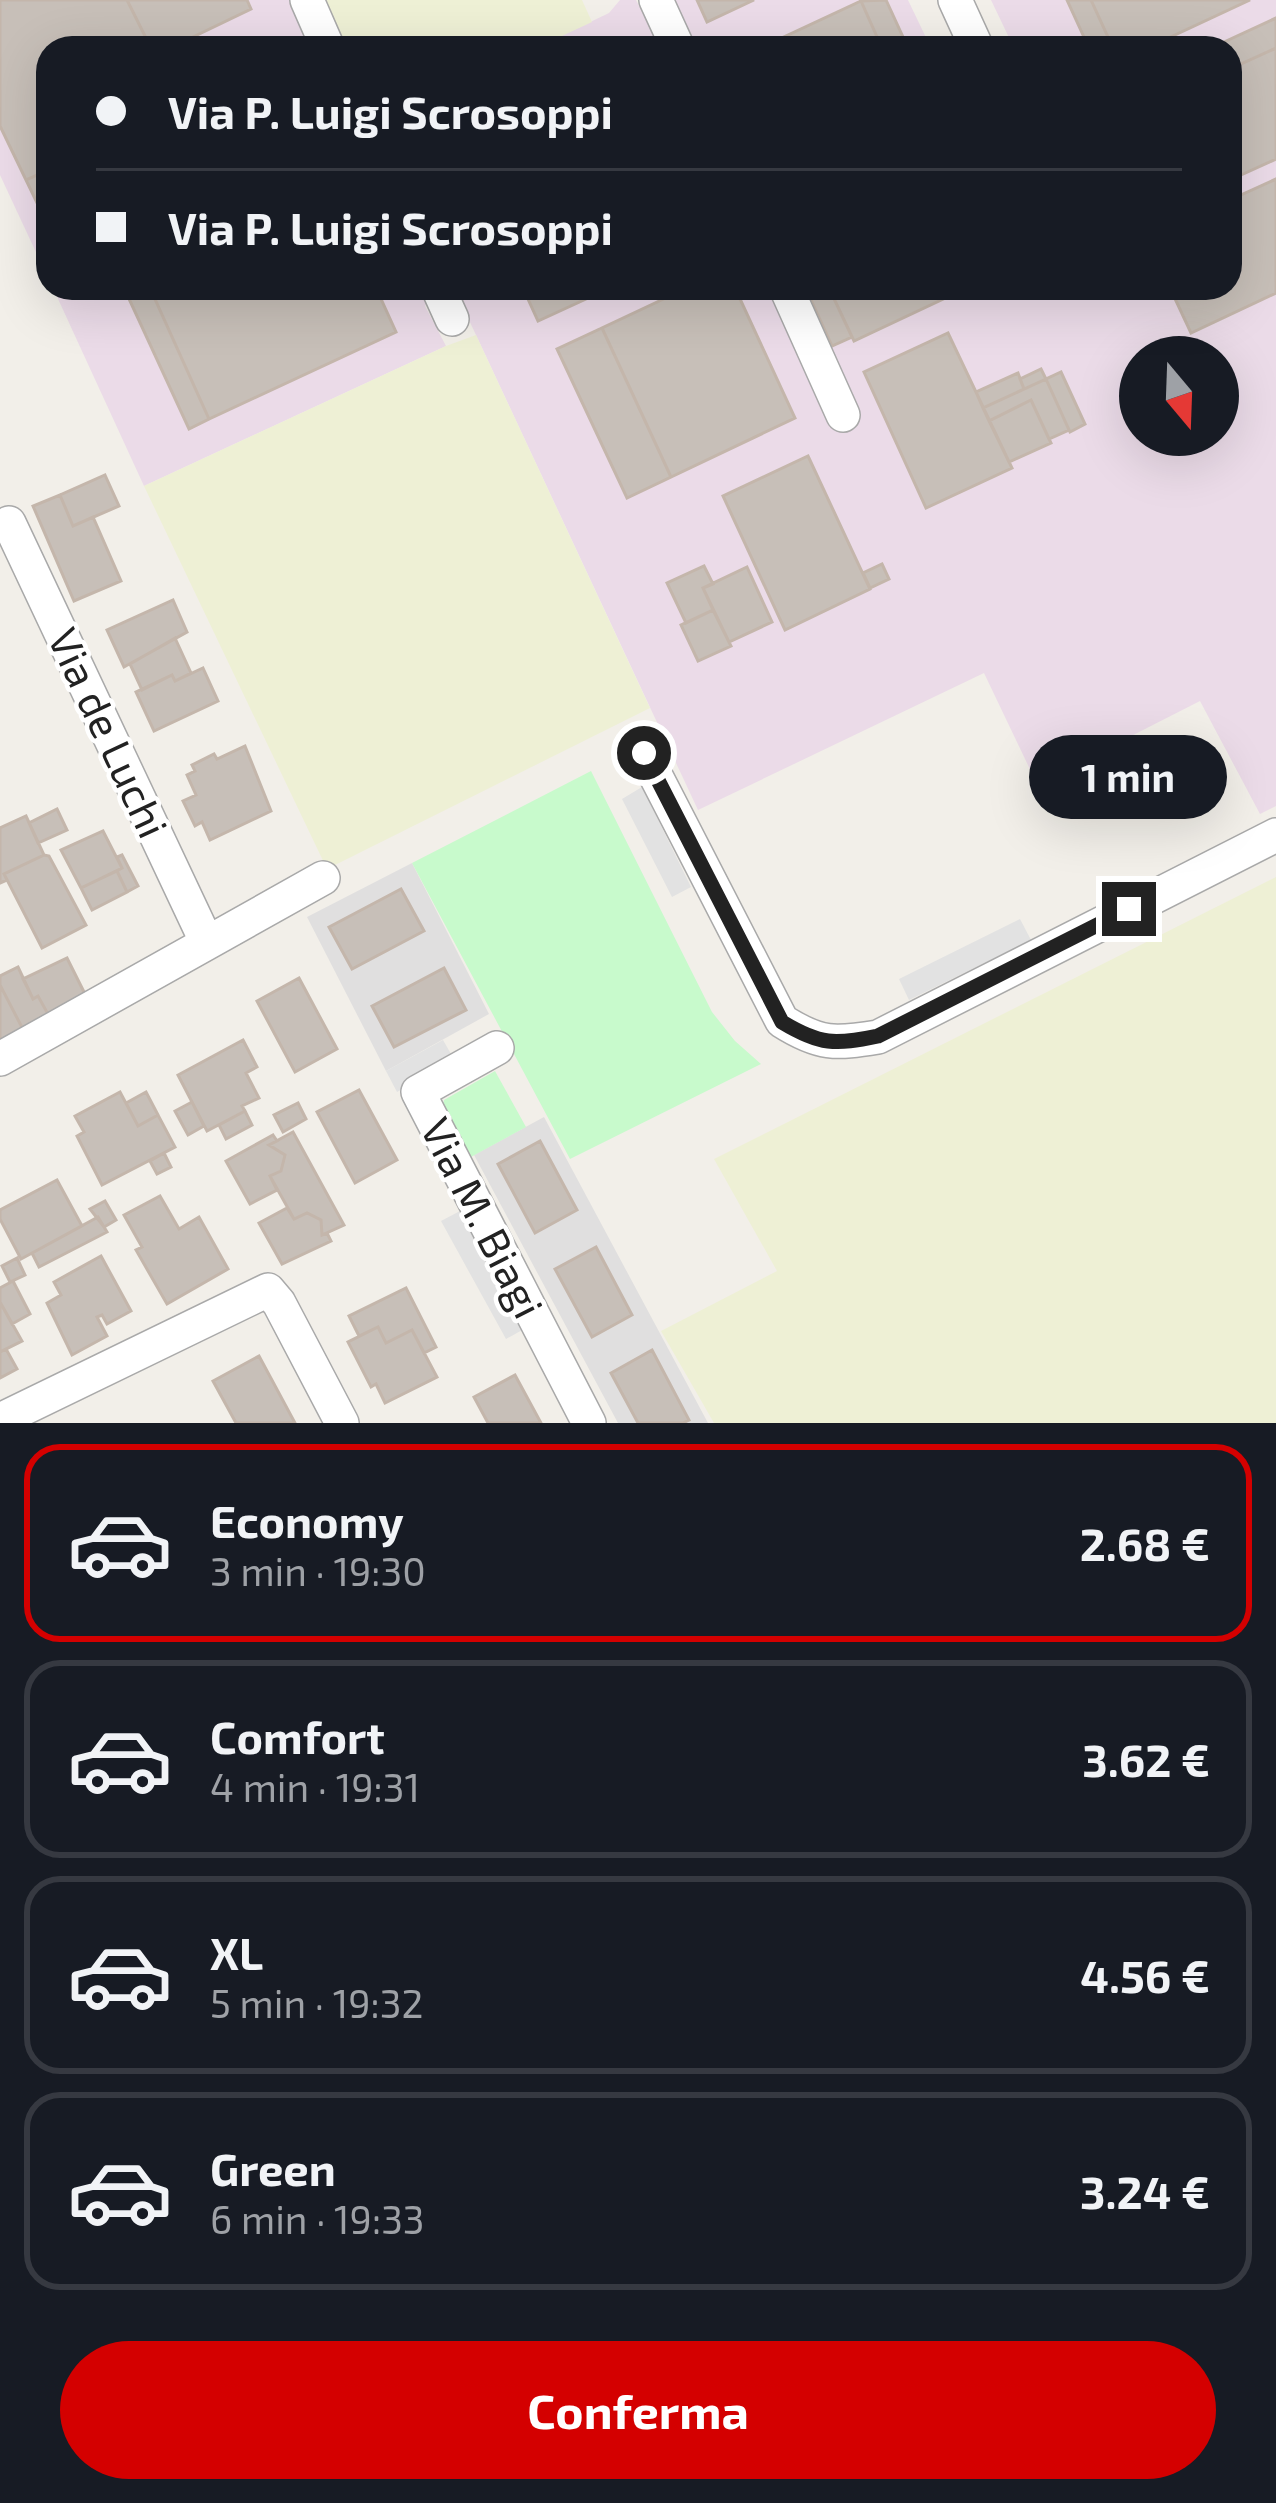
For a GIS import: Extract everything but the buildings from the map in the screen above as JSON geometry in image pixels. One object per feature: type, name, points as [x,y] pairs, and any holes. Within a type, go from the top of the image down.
[{"type":"street","points":[[307,0],[323,36]]},
{"type":"street","points":[[656,0],[672,36]]},
{"type":"street","points":[[955,0],[971,36]]},
{"type":"street","points":[[791,300],[844,415]]},
{"type":"street","name":"Via de Luchi","points":[[9,523],[207,943]]},
{"type":"street","points":[[644,753],[782,1022],[810,1039],[840,1044],[878,1036],[1276,836]]},
{"type":"street","points":[[0,1059],[323,878]]},
{"type":"street","name":"Via M. Biagi","points":[[496,1048],[418,1092],[589,1423]]},
{"type":"street","points":[[0,1420],[268,1290],[342,1423]]},
{"type":"shaded area","points":[[0,0],[291,0],[308,36],[36,36],[36,252],[0,175]]},
{"type":"shaded area","points":[[620,0],[636,0],[655,36],[561,36],[609,13]]},
{"type":"shaded area","points":[[669,0],[908,0],[925,36],[686,36]]},
{"type":"shaded area","points":[[991,0],[1276,0],[1276,806],[1260,814],[1200,701],[1037,784],[984,673],[698,810],[460,300],[1242,300],[1242,36],[1008,36]]},
{"type":"shaded area","points":[[59,300],[429,300],[425,306],[446,346],[144,486]]},
{"type":"shaded area","points":[[642,787],[691,887],[672,897],[622,799]]},
{"type":"shaded area","points":[[412,863],[489,1014],[386,1071],[307,917]]},
{"type":"shaded area","points":[[1020,919],[1031,940],[909,1000],[899,979]]},
{"type":"shaded area","points":[[443,1040],[455,1061],[397,1092],[386,1071]]},
{"type":"shaded area","points":[[544,1117],[708,1423],[618,1423],[474,1155]]},
{"type":"shaded area","points":[[460,1211],[524,1329],[506,1339],[441,1221]]},
{"type":"green space","points":[[324,0],[582,0],[592,22],[562,36],[339,36]]},
{"type":"green space","points":[[476,335],[650,708],[327,869],[144,486]]},
{"type":"green space","points":[[591,771],[712,1012],[761,1064],[570,1159],[412,863]]},
{"type":"green space","points":[[1276,877],[1276,1423],[714,1423],[661,1331],[777,1271],[714,1159]]},
{"type":"green space","points":[[495,1071],[526,1127],[469,1158],[442,1109],[444,1100]]},
{"type":"route","points":[[644,753],[782,1022],[810,1039],[840,1044],[878,1036],[1129,909]]}]
